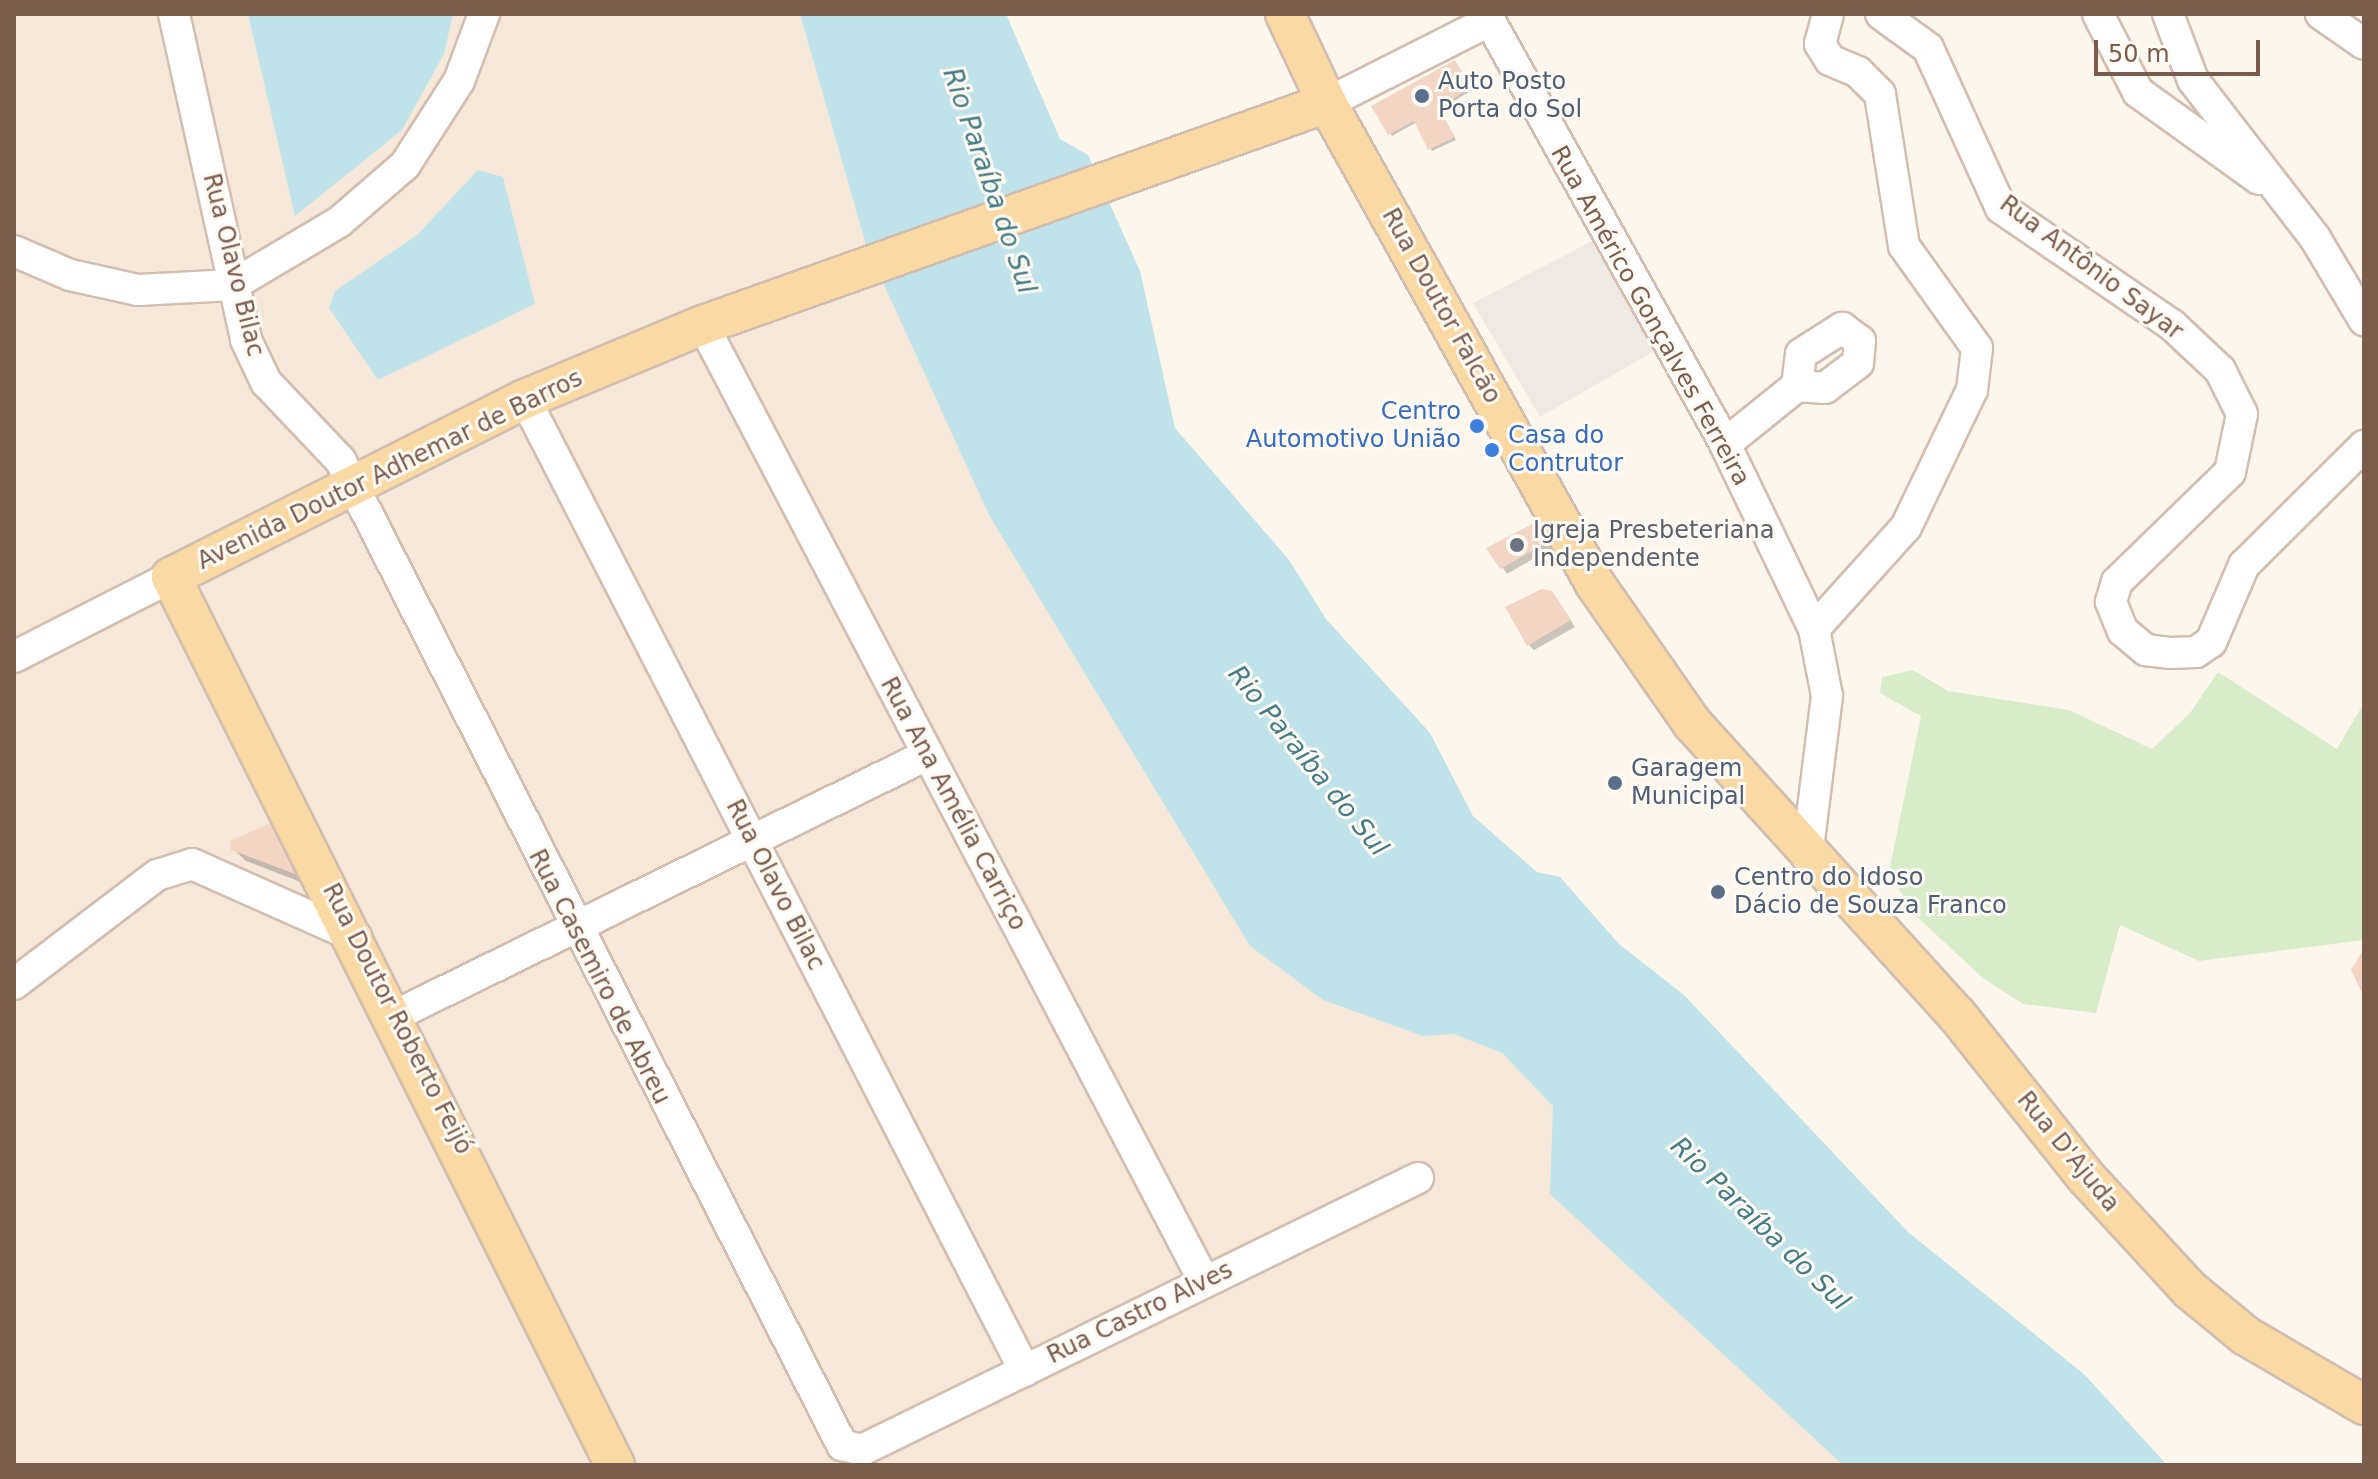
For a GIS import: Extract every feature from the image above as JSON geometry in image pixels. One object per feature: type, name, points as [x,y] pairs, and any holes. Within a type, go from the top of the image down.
[{"type":"main road","points":[[1285,14],[1327,103]]},
{"type":"main road","name":"Avenida Doutor Adhemar de Barros","points":[[171,577],[525,399],[703,325],[1144,171],[1327,103]]},
{"type":"main road","name":"Rua Doutor Falcão","points":[[1327,103],[1603,596],[1692,723],[1807,857]]},
{"type":"main road","name":"Rua Doutor Roberto Feijó","points":[[171,577],[396,1015],[615,1465]]},
{"type":"main road","name":"Rua D'Ajuda","points":[[1807,857],[1957,1015],[2086,1177],[2190,1290],[2246,1336],[2364,1405]]},
{"type":"street","name":"Rua Olavo Bilac","points":[[174,14],[233,285],[266,382],[340,460],[353,485]]},
{"type":"street","points":[[14,251],[70,275],[138,290],[233,285],[339,222],[405,165],[459,81],[484,14]]},
{"type":"street","points":[[1814,629],[1906,527],[1972,390],[1977,348],[1904,246],[1880,94],[1858,72],[1830,60],[1820,44],[1828,14]]},
{"type":"street","name":"Rua Antônio Sayar","points":[[1881,14],[1928,48],[2001,208],[2172,325],[2220,370],[2235,396],[2241,439],[2230,472],[2132,560],[2111,602],[2123,631],[2146,650],[2196,652],[2211,642],[2244,565],[2364,446]]},
{"type":"street","points":[[2098,14],[2154,108],[2277,191]]},
{"type":"street","points":[[2168,14],[2193,80],[2277,191],[2364,320]]},
{"type":"street","points":[[2321,14],[2364,44]]},
{"type":"street","name":"Avenida Doutor Adhemar de Barros","points":[[1327,103],[1487,17]]},
{"type":"street","name":"Rua Américo Gonçalves Ferreira","points":[[1487,17],[1725,444],[1814,629],[1827,696],[1807,857]]},
{"type":"street","name":"Rua Ana Amélia Carriço","points":[[703,325],[1204,1281]]},
{"type":"street","points":[[1725,444],[1797,386]]},
{"type":"street","name":"Rua Olavo Bilac","points":[[525,399],[1025,1371]]},
{"type":"street","name":"Rua Casemiro de Abreu","points":[[353,485],[833,1436],[862,1450]]},
{"type":"street","name":"Avenida Doutor Adhemar de Barros","points":[[14,657],[171,577]]},
{"type":"street","points":[[396,1015],[753,843],[927,755]]},
{"type":"street","points":[[14,984],[157,875],[192,864],[356,937]]},
{"type":"street","name":"Rua Castro Alves","points":[[862,1450],[1418,1178]]},
{"type":"shaded area","points":[[14,14],[932,14],[1092,485],[2006,1465],[14,1465]]},
{"type":"shaded area","points":[[1596,239],[1656,350],[1540,417],[1473,303]]},
{"type":"green space","points":[[1913,670],[1948,691],[2069,710],[2152,749],[2190,713],[2218,672],[2337,749],[2364,703],[2364,940],[2199,961],[2120,925],[2096,1013],[2023,1004],[1984,979],[1913,913],[1889,872],[1921,716],[1880,693],[1882,677]]},
{"type":"water","points":[[248,14],[453,14],[444,54],[402,130],[295,216]]},
{"type":"water","name":"Rio Paraíba do Sul","points":[[800,14],[1006,14],[1060,139],[1088,155],[1140,271],[1175,428],[1289,560],[1326,619],[1430,733],[1473,816],[1537,872],[1560,877],[1619,944],[1684,995],[1908,1232],[2085,1375],[2167,1465],[1843,1465],[1550,1194],[1553,1106],[1502,1053],[1454,1034],[1423,1036],[1323,1000],[1250,946],[989,515],[866,245]]},
{"type":"water","points":[[478,170],[503,177],[535,304],[378,380],[329,308],[335,291],[417,235]]},
{"type":"building","name":"Auto Posto Porta do Sol","points":[[1455,60],[1471,87],[1439,108],[1455,137],[1428,150],[1414,121],[1388,135],[1371,106]]},
{"type":"building","name":"Igreja Presbeteriana Independente","points":[[1536,522],[1548,542],[1500,569],[1486,548]]},
{"type":"building","points":[[1542,589],[1552,591],[1571,620],[1527,646],[1505,607]]},
{"type":"building","points":[[279,819],[306,869],[298,875],[231,850],[230,841]]},
{"type":"building","points":[[2364,948],[2364,997],[2351,970]]},
{"type":"place","name":"Auto Posto Porta do Sol","points":[[1422,96]]},
{"type":"place","name":"Centro Automotivo União","points":[[1477,426]]},
{"type":"place","name":"Casa do Contrutor","points":[[1492,450]]},
{"type":"place","name":"Igreja Presbeteriana Independente","points":[[1517,545]]},
{"type":"place","name":"Garagem Municipal","points":[[1615,783]]},
{"type":"place","name":"Centro do Idoso Dácio de Souza Franco","points":[[1718,892]]}]
